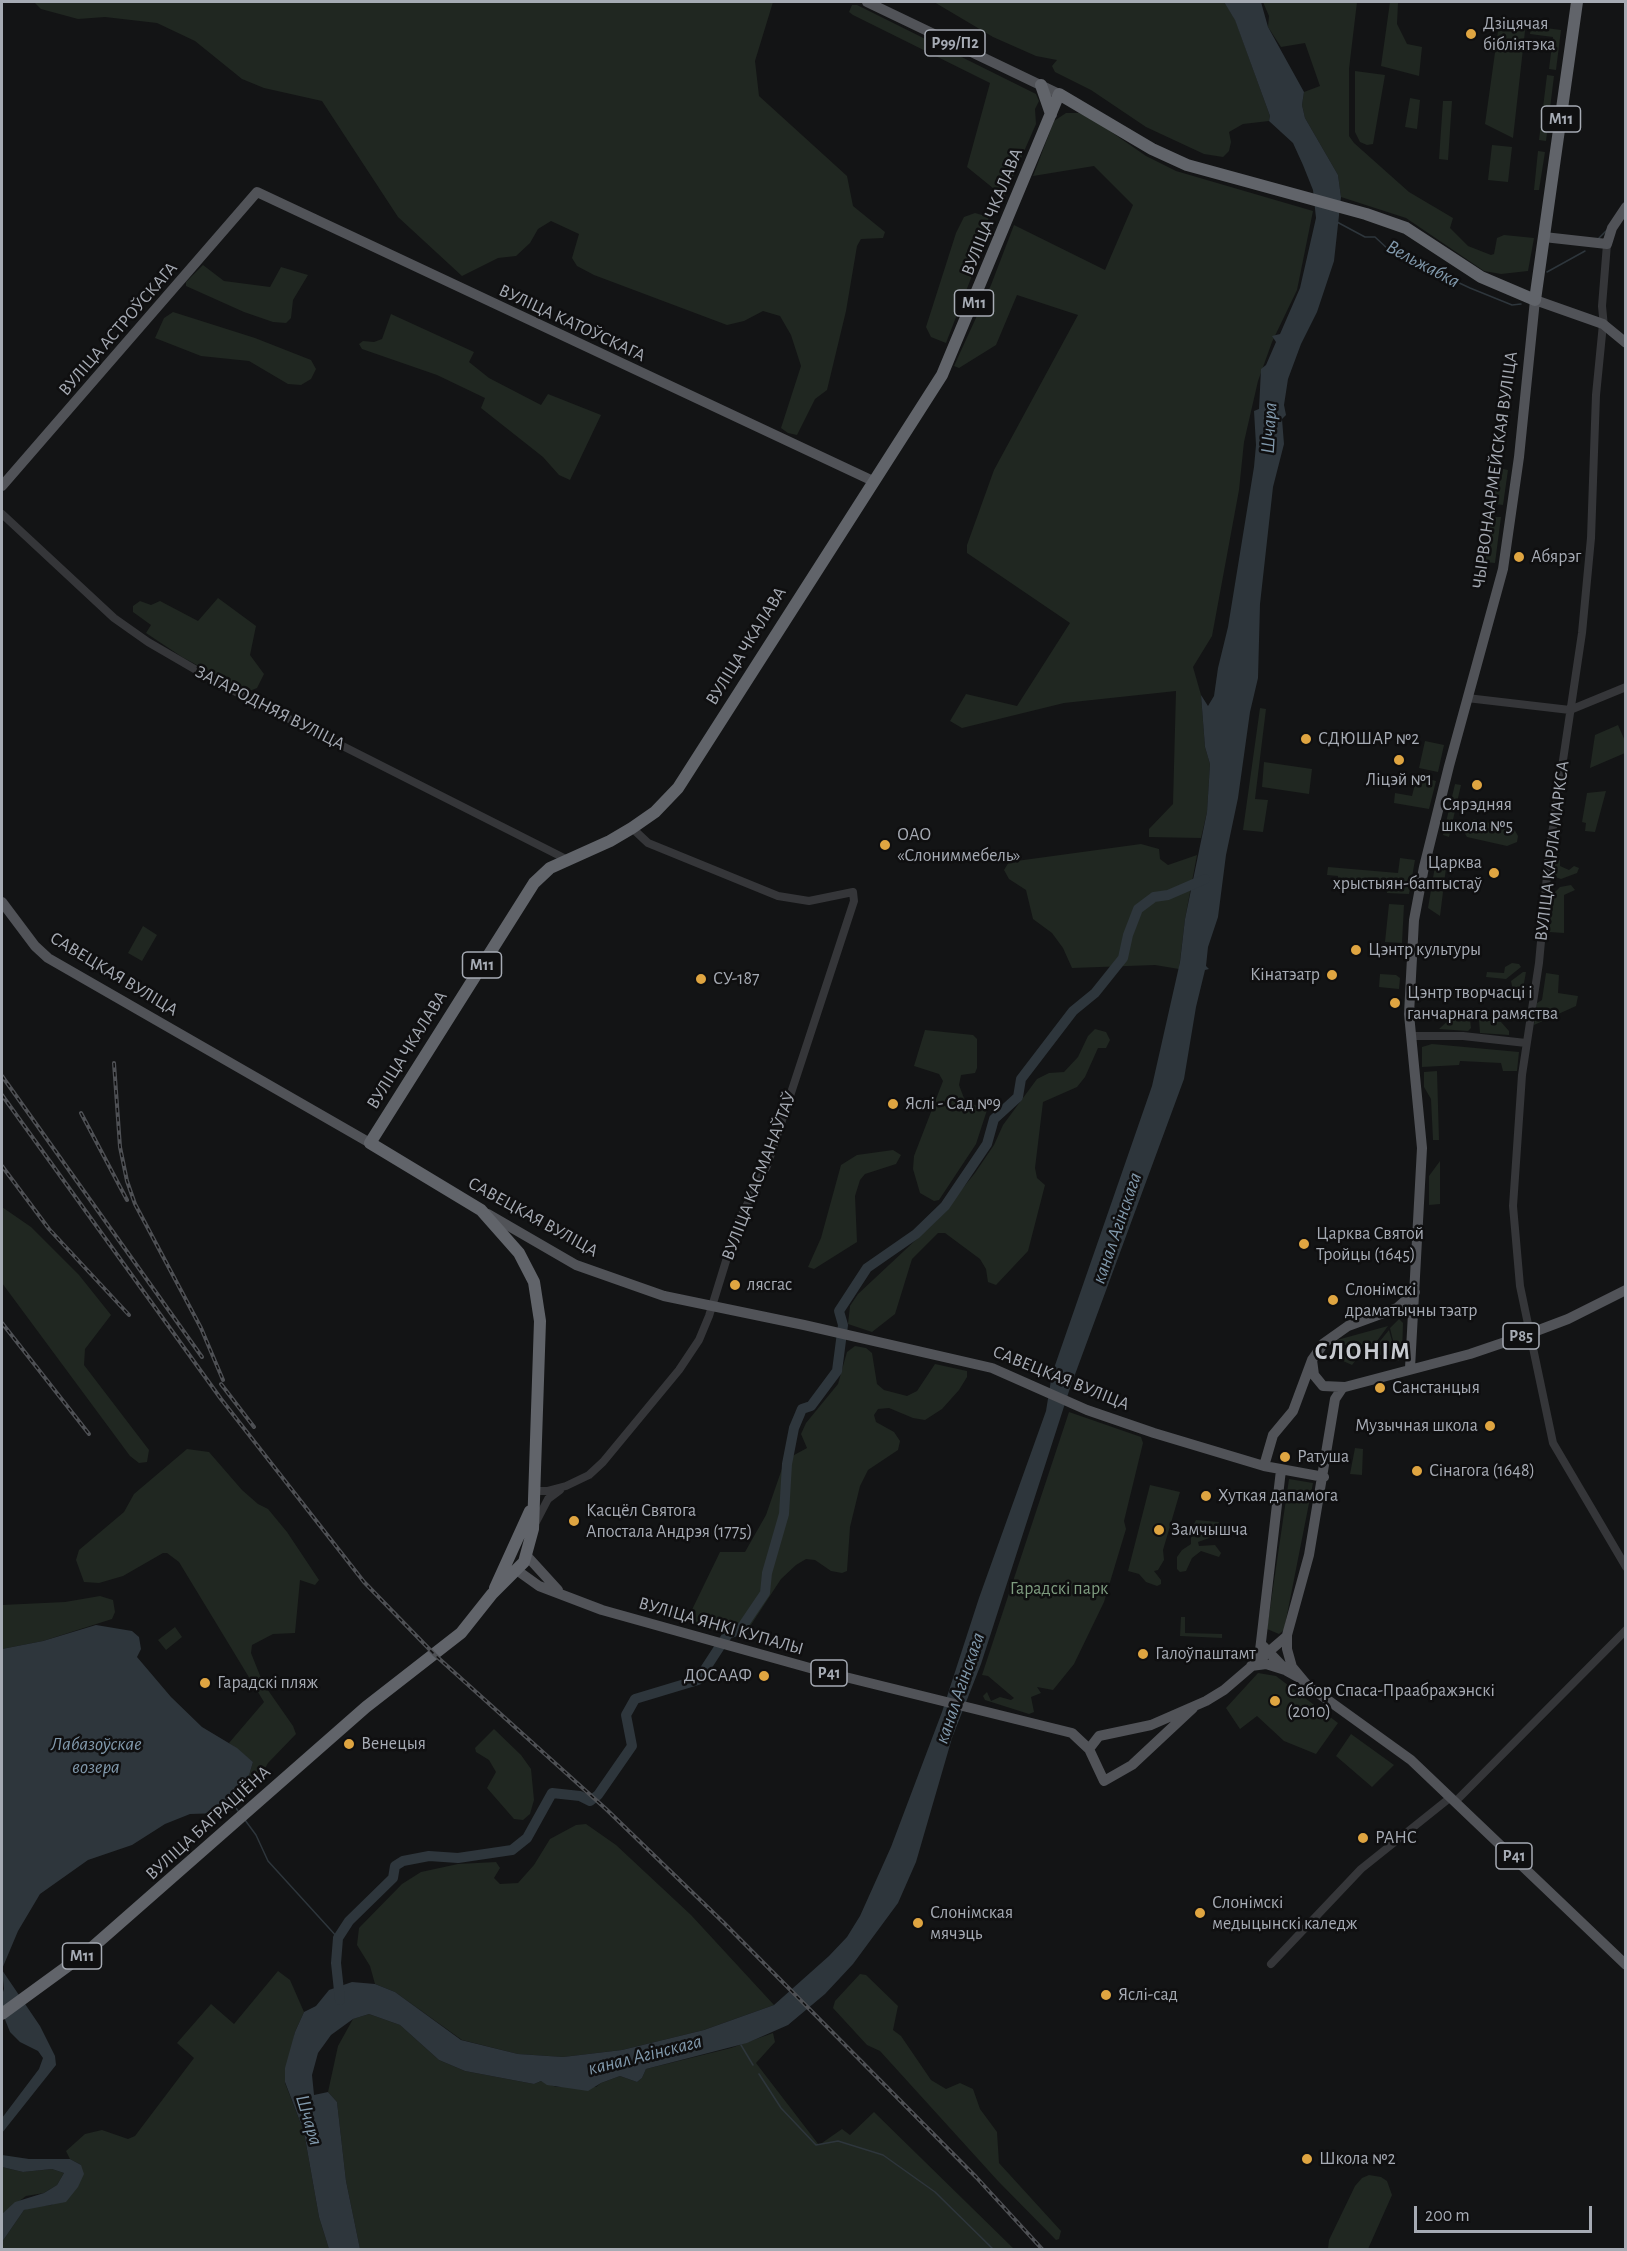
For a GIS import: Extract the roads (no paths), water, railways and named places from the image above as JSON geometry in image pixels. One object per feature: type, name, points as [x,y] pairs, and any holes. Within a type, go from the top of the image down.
[{"type":"highway","name":"ЧЫРВОНААРМЕЙСКАЯ ВУЛІЦА","points":[[1535,300],[1577,2]]},
{"type":"highway","points":[[1041,85],[1051,114],[1068,107],[1081,106]]},
{"type":"highway","points":[[1059,94],[1169,158],[1196,168],[1366,214],[1406,228],[1481,277],[1535,300]]},
{"type":"highway","name":"ВУЛІЦА ЧКАЛАВА","points":[[370,1143],[534,883],[550,868],[632,828],[655,812],[678,788],[942,375],[1059,94]]},
{"type":"highway","name":"САВЕЦКАЯ ВУЛІЦА","points":[[370,1143],[481,1210]]},
{"type":"highway","name":"М11","points":[[481,1210],[519,1253],[534,1282],[539,1310],[533,1529],[527,1556],[518,1570],[492,1594]]},
{"type":"highway","name":"М11","points":[[492,1594],[532,1507]]},
{"type":"highway","points":[[518,1570],[509,1557],[520,1550],[527,1556]]},
{"type":"highway","name":"ВУЛІЦА БАГРАЦІЁНА","points":[[2,2014],[87,1952],[366,1707],[461,1633],[492,1594]]},
{"type":"main road","name":"Р99/П2","points":[[867,2],[1059,94]]},
{"type":"main road","name":"ВУЛІЦА КАТОЎСКАГА","points":[[257,192],[873,481]]},
{"type":"main road","name":"ВУЛІЦА АСТРОЎСКАГА","points":[[2,486],[257,192]]},
{"type":"main road","points":[[1544,237],[1607,244],[1612,228],[1626,207]]},
{"type":"main road","points":[[1535,300],[1603,324],[1626,343]]},
{"type":"main road","name":"ЧЫРВОНААРМЕЙСКАЯ ВУЛІЦА","points":[[1410,1368],[1422,1148],[1411,1036],[1410,982],[1417,898],[1467,698],[1503,569],[1519,457],[1535,300]]},
{"type":"main road","name":"САВЕЦКАЯ ВУЛІЦА","points":[[2,902],[35,946],[48,958],[370,1143]]},
{"type":"main road","name":"САВЕЦКАЯ ВУЛІЦА","points":[[481,1210],[576,1265],[664,1296],[992,1368],[1087,1410],[1154,1433],[1264,1466],[1324,1477]]},
{"type":"main road","points":[[519,1253],[528,1239]]},
{"type":"main road","name":"Р85","points":[[1343,1387],[1470,1354],[1529,1334],[1568,1319],[1626,1290]]},
{"type":"main road","points":[[1264,1466],[1273,1435],[1293,1411],[1312,1360],[1324,1342],[1348,1326],[1389,1312],[1407,1301],[1415,1292]]},
{"type":"main road","points":[[1389,1312],[1407,1315],[1412,1324]]},
{"type":"main road","points":[[1312,1360],[1312,1368],[1318,1382],[1328,1388],[1343,1387]]},
{"type":"main road","points":[[1290,1669],[1255,1663],[1265,1647],[1285,1638],[1309,1555],[1324,1477],[1335,1399],[1343,1387]]},
{"type":"main road","points":[[1265,1647],[1262,1626],[1281,1470]]},
{"type":"main road","name":"ВУЛІЦА ЯНКІ КУПАЛЫ","points":[[527,1556],[549,1583],[565,1596]]},
{"type":"main road","name":"ВУЛІЦА ЯНКІ КУПАЛЫ","points":[[518,1570],[539,1586],[669,1629],[915,1695],[1072,1733]]},
{"type":"main road","name":"Р41","points":[[505,1582],[517,1580],[539,1586]]},
{"type":"main road","points":[[1262,1626],[1269,1637],[1285,1638]]},
{"type":"main road","name":"Р41","points":[[1285,1638],[1290,1669]]},
{"type":"main road","name":"Р41","points":[[1265,1647],[1283,1657],[1290,1669],[1301,1679],[1411,1760],[1626,1965]]},
{"type":"main road","name":"Р41","points":[[1072,1733],[1099,1736],[1151,1725],[1193,1708],[1224,1690],[1255,1663]]},
{"type":"main road","name":"Р41","points":[[1072,1733],[1089,1749],[1104,1781],[1132,1765],[1193,1708]]},
{"type":"main road","points":[[1151,1725],[1157,1733],[1157,1744]]},
{"type":"main road","points":[[1089,1749],[1099,1736]]},
{"type":"street","name":"ВУЛІЦА КАРЛА МАРКСА","points":[[1607,244],[1603,324],[1598,367],[1591,538],[1581,633],[1549,854],[1539,963],[1526,1043],[1513,1206],[1517,1267],[1553,1443],[1626,1567]]},
{"type":"street","name":"ЗАГАРОДНЯЯ ВУЛІЦА","points":[[2,514],[114,618],[148,642],[222,685],[568,860]]},
{"type":"street","points":[[1467,698],[1570,710],[1626,687]]},
{"type":"street","name":"ВУЛІЦА КАСМАНАЎТАЎ","points":[[533,1491],[547,1491],[566,1486],[589,1474],[603,1462],[679,1370],[699,1340],[712,1307],[738,1222],[767,1166],[853,905],[853,892],[809,901],[778,896],[648,843],[632,828]]},
{"type":"street","points":[[1411,1036],[1463,1036],[1526,1043]]},
{"type":"street","points":[[533,1529],[548,1499],[566,1486]]},
{"type":"street","points":[[1272,1964],[1360,1869],[1453,1800],[1626,1630]]},
{"type":"water","points":[[1224,2],[1261,2],[1268,27],[1304,92],[1302,105],[1305,118],[1338,175],[1341,197],[1334,261],[1317,312],[1301,344],[1288,379],[1284,405],[1286,415],[1282,419],[1284,444],[1273,487],[1260,604],[1258,678],[1250,712],[1238,798],[1226,855],[1218,917],[1208,947],[1206,966],[1209,969],[1205,970],[1196,1007],[1184,1079],[1070,1388],[981,1664],[952,1738],[916,1862],[898,1903],[853,1964],[825,1994],[788,2025],[747,2043],[646,2069],[642,2078],[637,2082],[620,2076],[588,2091],[547,2085],[541,2081],[534,2084],[465,2071],[439,2060],[400,2025],[369,2014],[353,2019],[331,2035],[318,2053],[312,2075],[314,2095],[328,2092],[337,2102],[346,2181],[360,2249],[329,2249],[319,2217],[304,2132],[285,2082],[285,2068],[295,2032],[304,2012],[316,2006],[329,1990],[352,1982],[375,1984],[395,1992],[461,2040],[518,2054],[563,2057],[622,2050],[704,2030],[774,2005],[829,1956],[847,1937],[860,1916],[891,1847],[942,1712],[979,1598],[1046,1411],[1052,1374],[1152,1086],[1180,962],[1185,919],[1207,812],[1210,764],[1205,747],[1201,695],[1208,706],[1214,696],[1228,627],[1254,467],[1256,445],[1254,411],[1259,409],[1261,369],[1266,365],[1276,342],[1272,336],[1280,334],[1300,288],[1316,218],[1313,190],[1303,165],[1293,143],[1269,121],[1270,116],[1235,20]]},
{"type":"water","name":"Лабазоўскае возера","points":[[96,1625],[132,1631],[139,1637],[141,1649],[137,1657],[171,1697],[202,1727],[237,1748],[253,1762],[245,1789],[221,1813],[190,1814],[165,1824],[132,1845],[88,1860],[40,1894],[18,1931],[2,1969],[2,1649],[43,1641]]},
{"type":"water","points":[[2,1970],[40,2026],[55,2056],[56,2065],[2,2133],[2,2118],[39,2069],[43,2058],[38,2051],[20,2042],[10,2032],[2,2012],[4,1989]]},
{"type":"water","points":[[2,2155],[29,2159],[70,2159],[81,2165],[84,2174],[78,2187],[66,2202],[24,2210],[2,2242],[2,2214],[15,2202],[44,2193],[57,2185],[64,2173],[52,2169],[23,2172],[2,2167]]},
{"type":"waterway","name":"Вельжабка","points":[[1337,222],[1365,237],[1375,237],[1389,250],[1470,288],[1512,305],[1521,304]]},
{"type":"waterway","name":"Вельжабка","points":[[1598,239],[1607,230]]},
{"type":"waterway","name":"Вельжабка","points":[[1547,272],[1585,251]]},
{"type":"waterway","points":[[340,2000],[336,1963],[338,1938],[349,1921],[393,1878],[395,1866],[403,1861],[429,1856],[458,1858],[512,1850],[527,1838],[552,1793],[580,1796],[590,1801],[598,1795],[632,1746],[626,1715],[635,1699],[698,1680],[728,1634],[740,1630],[765,1593],[767,1573],[784,1514],[787,1464],[794,1428],[802,1409],[811,1406],[837,1371],[843,1325],[839,1311],[867,1268],[916,1234],[945,1206],[987,1144],[994,1119],[1018,1097],[1021,1079],[1073,1011],[1095,993],[1123,958],[1128,935],[1138,909],[1154,897],[1168,895],[1205,879]]},
{"type":"waterway","points":[[232,1802],[238,1811]]},
{"type":"waterway","points":[[245,1820],[256,1835],[268,1861],[338,1938]]},
{"type":"waterway","points":[[741,2045],[753,2065]]},
{"type":"waterway","points":[[759,2074],[781,2108],[816,2145],[838,2141],[883,2155],[935,2192],[994,2250]]},
{"type":"railway","points":[[114,1063],[120,1147],[127,1181],[135,1204],[201,1328],[223,1380]]},
{"type":"railway","points":[[2,1076],[202,1357]]},
{"type":"railway","points":[[2,1095],[221,1399],[364,1582],[435,1655],[606,1809],[724,1923],[976,2177],[1043,2250]]},
{"type":"railway","points":[[81,1113],[127,1200]]},
{"type":"railway","points":[[2,1166],[49,1229],[129,1315]]},
{"type":"railway","points":[[2,1323],[89,1434]]},
{"type":"railway","points":[[221,1384],[254,1427]]},
{"type":"place","name":"Дзіцячая бібліятэка","points":[[1471,34]]},
{"type":"place","name":"Абярэг","points":[[1519,557]]},
{"type":"place","name":"СДЮШАР №2","points":[[1306,739]]},
{"type":"place","name":"Ліцэй №1","points":[[1399,760]]},
{"type":"place","name":"Сярэдняя школа №5","points":[[1477,785]]},
{"type":"place","name":"ОАО «Слониммебель»","points":[[885,845]]},
{"type":"place","name":"Царква хрыстыян-баптыстаў","points":[[1494,873]]},
{"type":"place","name":"Цэнтр культуры","points":[[1356,950]]},
{"type":"place","name":"Кінатэатр","points":[[1332,975]]},
{"type":"place","name":"СУ-187","points":[[701,979]]},
{"type":"place","name":"Цэнтр творчасці і ганчарнага рамяства","points":[[1395,1003]]},
{"type":"place","name":"Яслі - Сад №9","points":[[893,1104]]},
{"type":"place","name":"Царква Святой Тройцы (1645)","points":[[1304,1244]]},
{"type":"place","name":"лясгас","points":[[735,1285]]},
{"type":"place","name":"Слонімскі драматычны тэатр","points":[[1333,1300]]},
{"type":"place","name":"Санстанцыя","points":[[1380,1388]]},
{"type":"place","name":"Музычная школа","points":[[1490,1426]]},
{"type":"place","name":"Ратуша","points":[[1285,1457]]},
{"type":"place","name":"Сінагога (1648)","points":[[1417,1471]]},
{"type":"place","name":"Хуткая дапамога","points":[[1206,1496]]},
{"type":"place","name":"Касцёл Святога Апостала Андрэя (1775)","points":[[574,1521]]},
{"type":"place","name":"Замчышча","points":[[1159,1530]]},
{"type":"place","name":"Галоўпаштамт","points":[[1143,1654]]},
{"type":"place","name":"ДОСААФ","points":[[764,1676]]},
{"type":"place","name":"Гарадскі пляж","points":[[205,1683]]},
{"type":"place","name":"Сабор Спаса-Праабражэнскі (2010)","points":[[1275,1701]]},
{"type":"place","name":"Венецыя","points":[[349,1744]]},
{"type":"place","name":"РАНС","points":[[1363,1838]]},
{"type":"place","name":"Слонімскі медыцынскі каледж","points":[[1200,1913]]},
{"type":"place","name":"Слонімская мячэць","points":[[918,1923]]},
{"type":"place","name":"Яслі-сад","points":[[1106,1995]]},
{"type":"place","name":"Школа №2","points":[[1307,2159]]},
{"type":"district","name":"СЛОНІМ","points":[[1363,1352]]},
{"type":"water label","name":"Шчара","points":[[1269,428]]},
{"type":"water label","name":"канал Агінскага","points":[[1117,1228]]},
{"type":"water label","name":"канал Агінскага","points":[[960,1688]]},
{"type":"water label","name":"канал Агінскага","points":[[645,2055]]},
{"type":"water label","name":"Шчара","points":[[309,2120]]},
{"type":"park label","name":"Гарадскі парк","points":[[1059,1589]]}]
